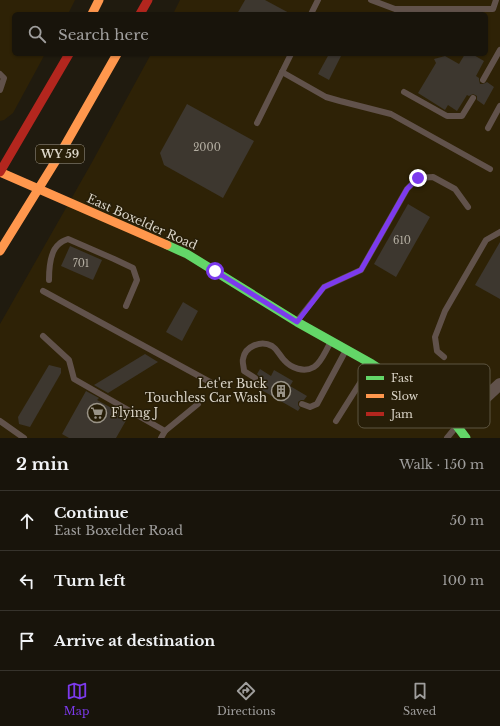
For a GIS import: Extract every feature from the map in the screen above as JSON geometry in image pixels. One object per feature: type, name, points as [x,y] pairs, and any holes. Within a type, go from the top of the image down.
[{"type":"main road","points":[[93,12],[99,0]]},
{"type":"main road","points":[[141,12],[148,0]]},
{"type":"main road","name":"WY 59","points":[[0,172],[68,56]]},
{"type":"main road","name":"WY 59","points":[[0,251],[60,154],[117,56]]},
{"type":"main road","name":"East Boxelder Road","points":[[0,172],[38,190],[187,254],[297,322],[372,364]]},
{"type":"main road","name":"East Boxelder Road","points":[[458,428],[466,438]]},
{"type":"street","points":[[490,393],[500,384]]},
{"type":"lane","points":[[312,12],[318,0]]},
{"type":"lane","points":[[371,0],[395,9],[450,10],[493,9],[496,0]]},
{"type":"lane","points":[[483,80],[500,50]]},
{"type":"lane","points":[[257,123],[290,56]]},
{"type":"lane","points":[[282,72],[326,96],[391,114],[490,169]]},
{"type":"lane","points":[[0,90],[2,76]]},
{"type":"lane","points":[[404,92],[447,116],[462,116],[473,98]]},
{"type":"lane","points":[[488,128],[500,106]]},
{"type":"lane","points":[[297,322],[324,287],[361,270],[407,189],[418,178],[434,178],[455,189],[468,207]]},
{"type":"lane","points":[[444,357],[437,351],[435,337],[445,311],[486,240],[500,232]]},
{"type":"lane","points":[[49,280],[49,268],[52,258],[59,244],[68,239],[133,268],[137,280],[126,306]]},
{"type":"lane","points":[[43,291],[210,382]]},
{"type":"lane","points":[[43,336],[70,360],[74,379],[165,432]]},
{"type":"lane","points":[[255,378],[244,371],[242,359],[246,351],[254,345],[263,343],[273,346],[283,360],[292,368],[304,370],[314,367],[321,359],[331,342]]},
{"type":"lane","points":[[302,404],[310,407],[317,404],[346,350]]},
{"type":"lane","points":[[336,421],[358,386]]},
{"type":"lane","points":[[161,438],[165,432],[198,404]]},
{"type":"lane","points":[[0,421],[24,438]]},
{"type":"lane","points":[[447,438],[455,428]]},
{"type":"shaded area","points":[[0,0],[75,0],[69,12],[12,12],[12,56],[44,56],[13,113],[4,120],[0,121]]},
{"type":"shaded area","points":[[180,0],[500,0],[500,438],[0,438],[0,324],[91,164],[150,56],[488,56],[488,12],[174,12]]},
{"type":"building","points":[[245,0],[265,0],[287,12],[238,12]]},
{"type":"building","points":[[328,56],[341,56],[329,80],[318,74]]},
{"type":"building","points":[[445,56],[459,64],[464,56],[475,56],[484,61],[476,76],[479,78],[480,84],[487,82],[494,87],[484,105],[477,100],[477,96],[473,94],[469,96],[467,95],[457,111],[448,105],[445,110],[418,93],[436,63],[434,59]]},
{"type":"building","points":[[187,104],[254,141],[223,198],[164,165],[160,153]]},
{"type":"building","points":[[408,204],[430,217],[396,277],[374,264]]},
{"type":"building","points":[[500,242],[500,299],[475,285]]},
{"type":"building","points":[[70,246],[102,260],[93,280],[61,266]]},
{"type":"building","points":[[183,302],[198,311],[182,341],[166,332]]},
{"type":"building","name":"Flying J","points":[[145,354],[158,362],[108,393],[94,385]]},
{"type":"building","points":[[49,365],[61,368],[61,373],[30,427],[19,424],[18,417]]},
{"type":"building","name":"Let'er Buck Touchless Car Wash","points":[[260,369],[271,376],[274,370],[293,381],[290,386],[307,396],[304,400],[298,402],[300,408],[298,411],[251,384],[252,382],[257,382],[259,380],[259,376],[257,374]]},
{"type":"building","name":"Flying J","points":[[86,391],[99,398],[97,400],[128,417],[116,438],[69,438],[62,434]]},
{"type":"traffic: fast","points":[[167,245],[187,254],[297,322],[372,364]]},
{"type":"traffic: fast","points":[[458,428],[466,438]]},
{"type":"traffic: slow","points":[[93,12],[99,0]]},
{"type":"traffic: slow","points":[[0,251],[60,154],[116,56]]},
{"type":"traffic: slow","points":[[0,172],[167,245]]},
{"type":"traffic: jam","points":[[141,12],[148,0]]},
{"type":"traffic: jam","points":[[0,172],[68,56]]},
{"type":"place","name":"Let'er Buck Touchless Car Wash","points":[[281,391]]},
{"type":"place","name":"Flying J","points":[[97,413]]},
{"type":"route","points":[[215,271],[297,322],[324,287],[361,270],[407,189],[418,178]]}]
